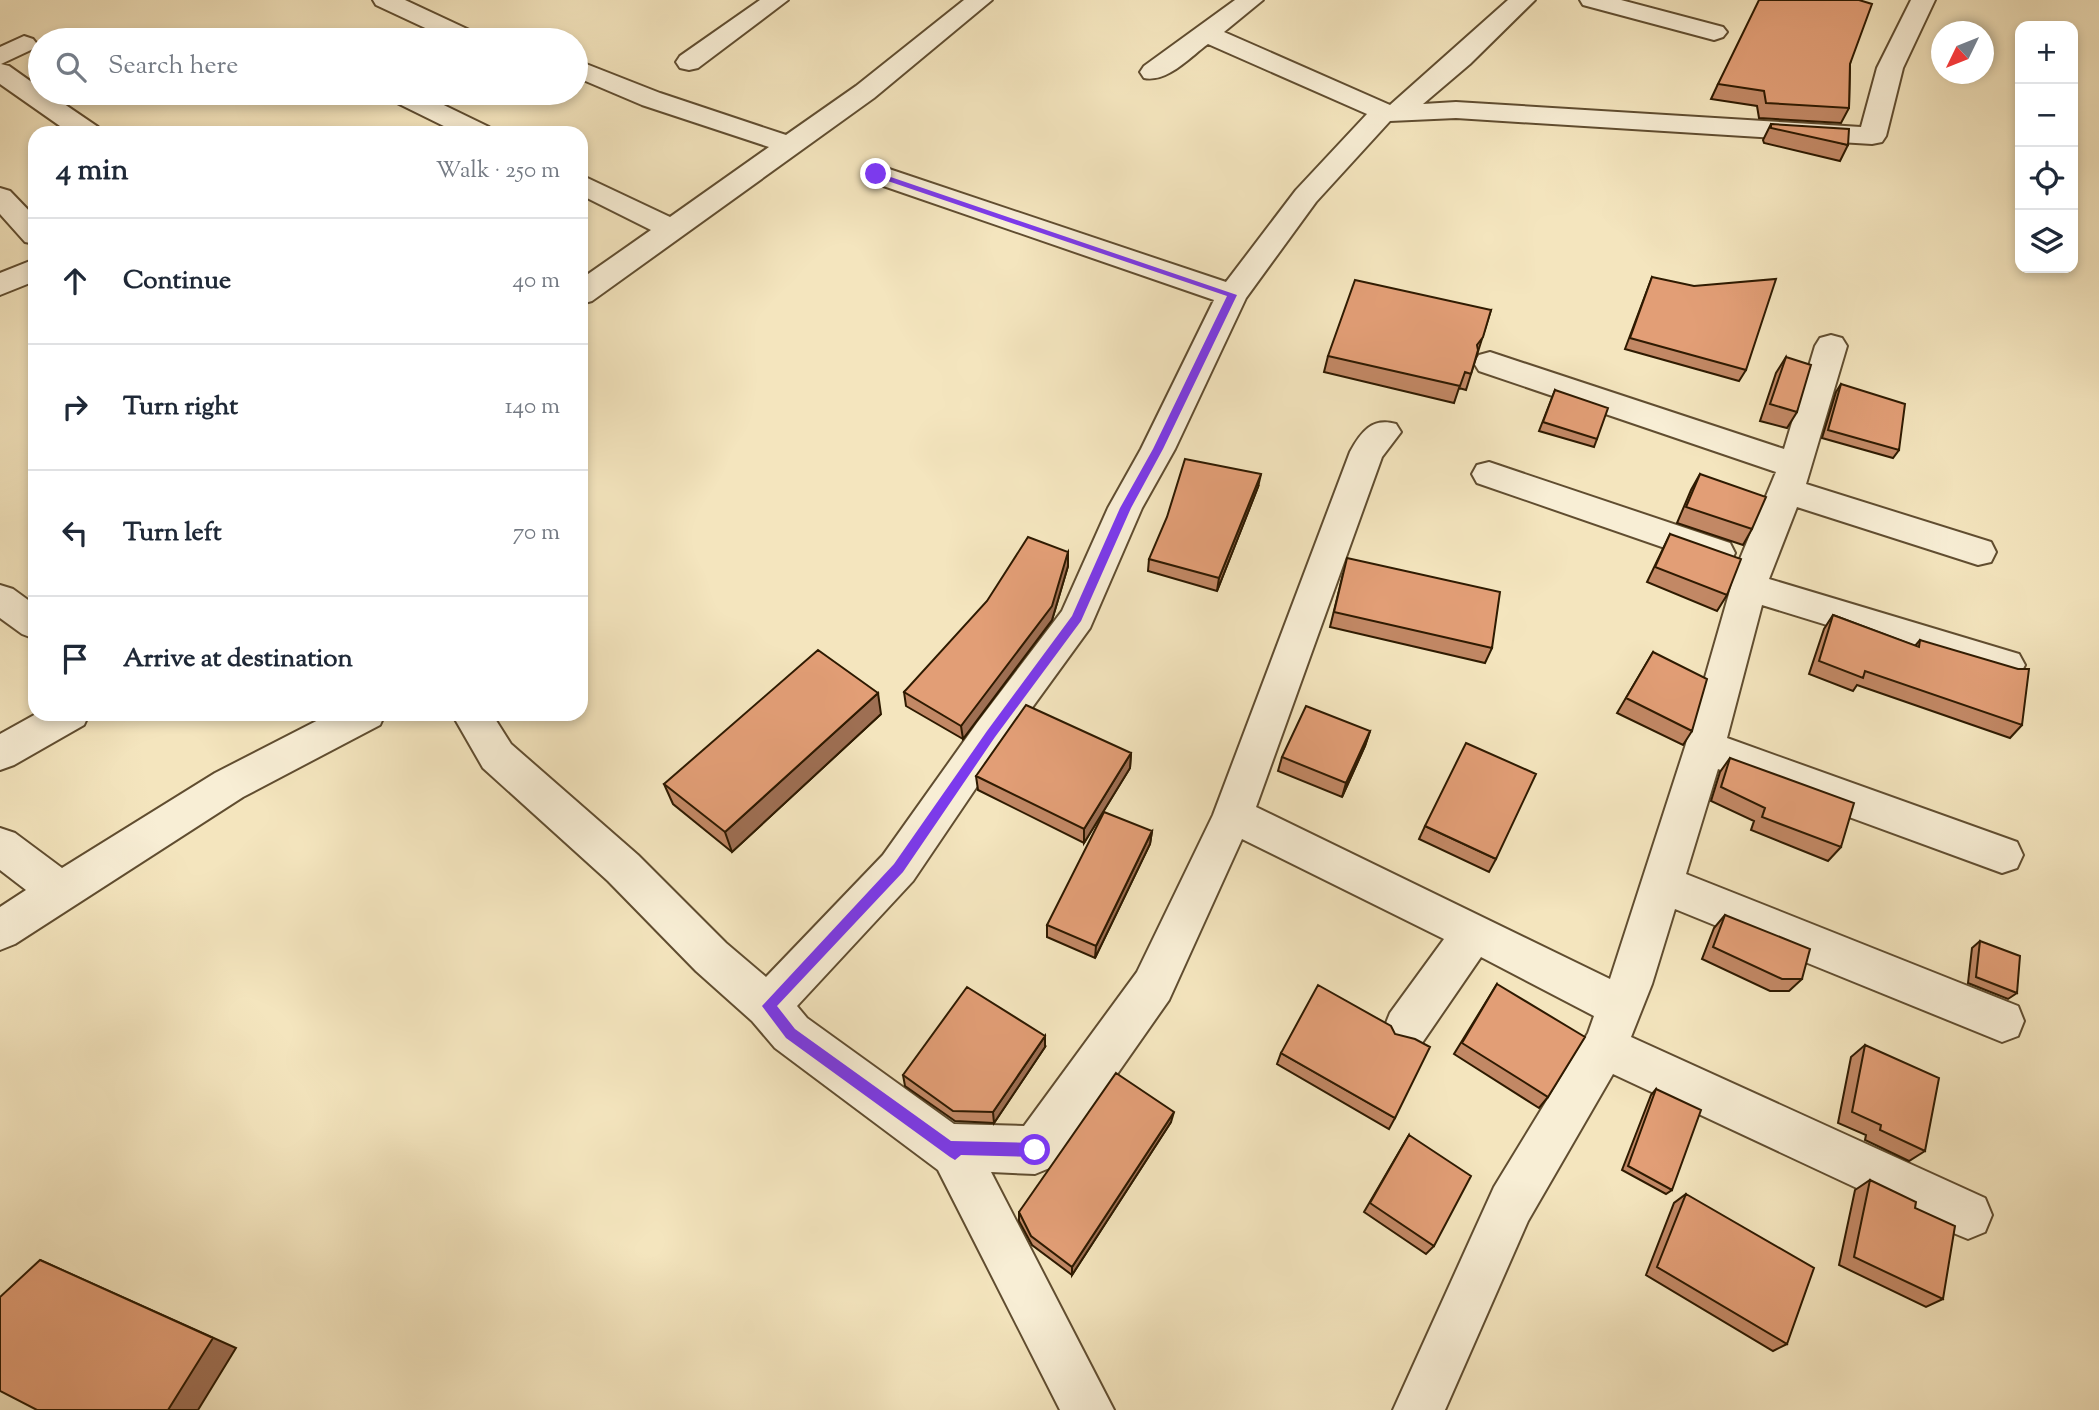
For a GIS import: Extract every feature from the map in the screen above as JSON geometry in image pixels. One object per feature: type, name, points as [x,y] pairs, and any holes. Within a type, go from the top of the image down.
[{"type":"street","points":[[385,0],[445,28]]},
{"type":"street","points":[[689,62],[776,0]]},
{"type":"street","points":[[588,288],[865,92],[980,0]]},
{"type":"street","points":[[1153,72],[1251,0]]},
{"type":"street","points":[[768,1006],[898,868],[991,734],[1077,618],[1125,508],[1158,449],[1232,295],[1307,196],[1390,113],[1523,0]]},
{"type":"street","points":[[1592,0],[1714,32]]},
{"type":"street","points":[[1204,33],[1390,113],[1456,110],[1872,136],[1891,68],[1923,0]]},
{"type":"street","points":[[0,57],[24,44]]},
{"type":"street","points":[[0,72],[28,91]]},
{"type":"street","points":[[588,73],[652,99],[789,145]]},
{"type":"street","points":[[48,105],[78,126]]},
{"type":"street","points":[[422,105],[465,126]]},
{"type":"street","points":[[876,174],[1232,295]]},
{"type":"street","points":[[588,187],[672,229]]},
{"type":"street","points":[[0,197],[28,227]]},
{"type":"street","points":[[0,285],[28,271]]},
{"type":"street","points":[[1419,1410],[1511,1205],[1612,1027],[1664,885],[1753,577],[1791,478],[1831,346]]},
{"type":"street","points":[[1490,363],[1978,552]]},
{"type":"street","points":[[1088,1410],[952,1147],[1035,1150],[1153,986],[1233,816],[1367,452],[1384,432]]},
{"type":"street","points":[[1489,474],[1753,577],[2006,665]]},
{"type":"street","points":[[0,599],[28,619]]},
{"type":"street","points":[[0,753],[57,721]]},
{"type":"street","points":[[0,930],[229,785],[352,721]]},
{"type":"street","points":[[475,721],[497,757],[623,868],[711,957],[768,1006],[791,1033],[955,1153]]},
{"type":"street","points":[[1705,747],[2002,855]]},
{"type":"street","points":[[1233,816],[1474,932],[1612,1027],[1968,1215]]},
{"type":"street","points":[[0,846],[61,892]]},
{"type":"street","points":[[1664,885],[2002,1021]]},
{"type":"street","points":[[1406,1028],[1474,932]]},
{"type":"building","points":[[1759,0],[1859,0],[1872,4],[1850,64],[1849,108],[1766,103],[1764,91],[1718,84]]},
{"type":"building","points":[[1771,124],[1849,129],[1848,145],[1771,128]]},
{"type":"building","points":[[1652,277],[1694,286],[1776,279],[1746,370],[1630,338]]},
{"type":"building","points":[[1355,280],[1491,310],[1483,337],[1477,345],[1471,374],[1465,372],[1460,386],[1328,356]]},
{"type":"building","points":[[1786,357],[1811,365],[1797,412],[1770,404]]},
{"type":"building","points":[[1841,384],[1905,404],[1899,450],[1828,430]]},
{"type":"building","points":[[1555,390],[1608,408],[1597,439],[1543,422]]},
{"type":"building","points":[[1185,459],[1261,474],[1219,578],[1149,559],[1167,517]]},
{"type":"building","points":[[1700,474],[1766,497],[1752,529],[1686,507]]},
{"type":"building","points":[[1670,534],[1741,559],[1727,595],[1655,567]]},
{"type":"building","points":[[1028,537],[1068,552],[1052,606],[961,726],[904,692],[987,601]]},
{"type":"building","points":[[1347,558],[1500,592],[1492,648],[1334,612]]},
{"type":"building","points":[[1833,615],[1919,647],[1920,640],[2018,669],[2029,669],[2022,725],[1865,671],[1863,678],[1819,661]]},
{"type":"building","points":[[818,650],[878,693],[725,832],[664,784]]},
{"type":"building","points":[[1653,652],[1707,679],[1692,731],[1626,698]]},
{"type":"building","points":[[1026,705],[1131,753],[1084,829],[976,776]]},
{"type":"building","points":[[1306,706],[1370,731],[1346,783],[1282,757]]},
{"type":"building","points":[[1466,743],[1536,774],[1496,859],[1425,826]]},
{"type":"building","points":[[1730,758],[1854,803],[1841,847],[1762,817],[1765,808],[1721,787]]},
{"type":"building","points":[[1104,812],[1152,831],[1096,946],[1047,925]]},
{"type":"building","points":[[1725,915],[1810,949],[1802,979],[1782,979],[1713,947]]},
{"type":"building","points":[[1980,941],[2020,956],[2017,993],[1976,977]]},
{"type":"building","points":[[1497,984],[1585,1037],[1548,1097],[1462,1043]]},
{"type":"building","points":[[1318,985],[1391,1026],[1395,1034],[1415,1039],[1430,1047],[1395,1118],[1281,1053]]},
{"type":"building","points":[[967,987],[1045,1036],[993,1112],[953,1111],[903,1075]]},
{"type":"building","points":[[1865,1045],[1939,1078],[1925,1151],[1880,1130],[1881,1125],[1852,1112]]},
{"type":"building","points":[[1116,1073],[1174,1112],[1072,1267],[1031,1236],[1019,1212]]},
{"type":"building","points":[[1656,1089],[1701,1110],[1672,1190],[1628,1166]]},
{"type":"building","points":[[1409,1135],[1471,1176],[1434,1246],[1370,1203]]},
{"type":"building","points":[[1870,1180],[1916,1202],[1915,1208],[1955,1226],[1943,1299],[1854,1257]]},
{"type":"building","points":[[1686,1194],[1814,1268],[1787,1344],[1657,1267]]},
{"type":"building","points":[[40,1260],[213,1338],[168,1410],[37,1410],[0,1391],[0,1297]]},
{"type":"route","points":[[876,174],[1232,295],[1158,449],[1125,508],[1077,618],[991,734],[898,868],[768,1006],[791,1033],[955,1153],[952,1147],[1035,1150]]}]
